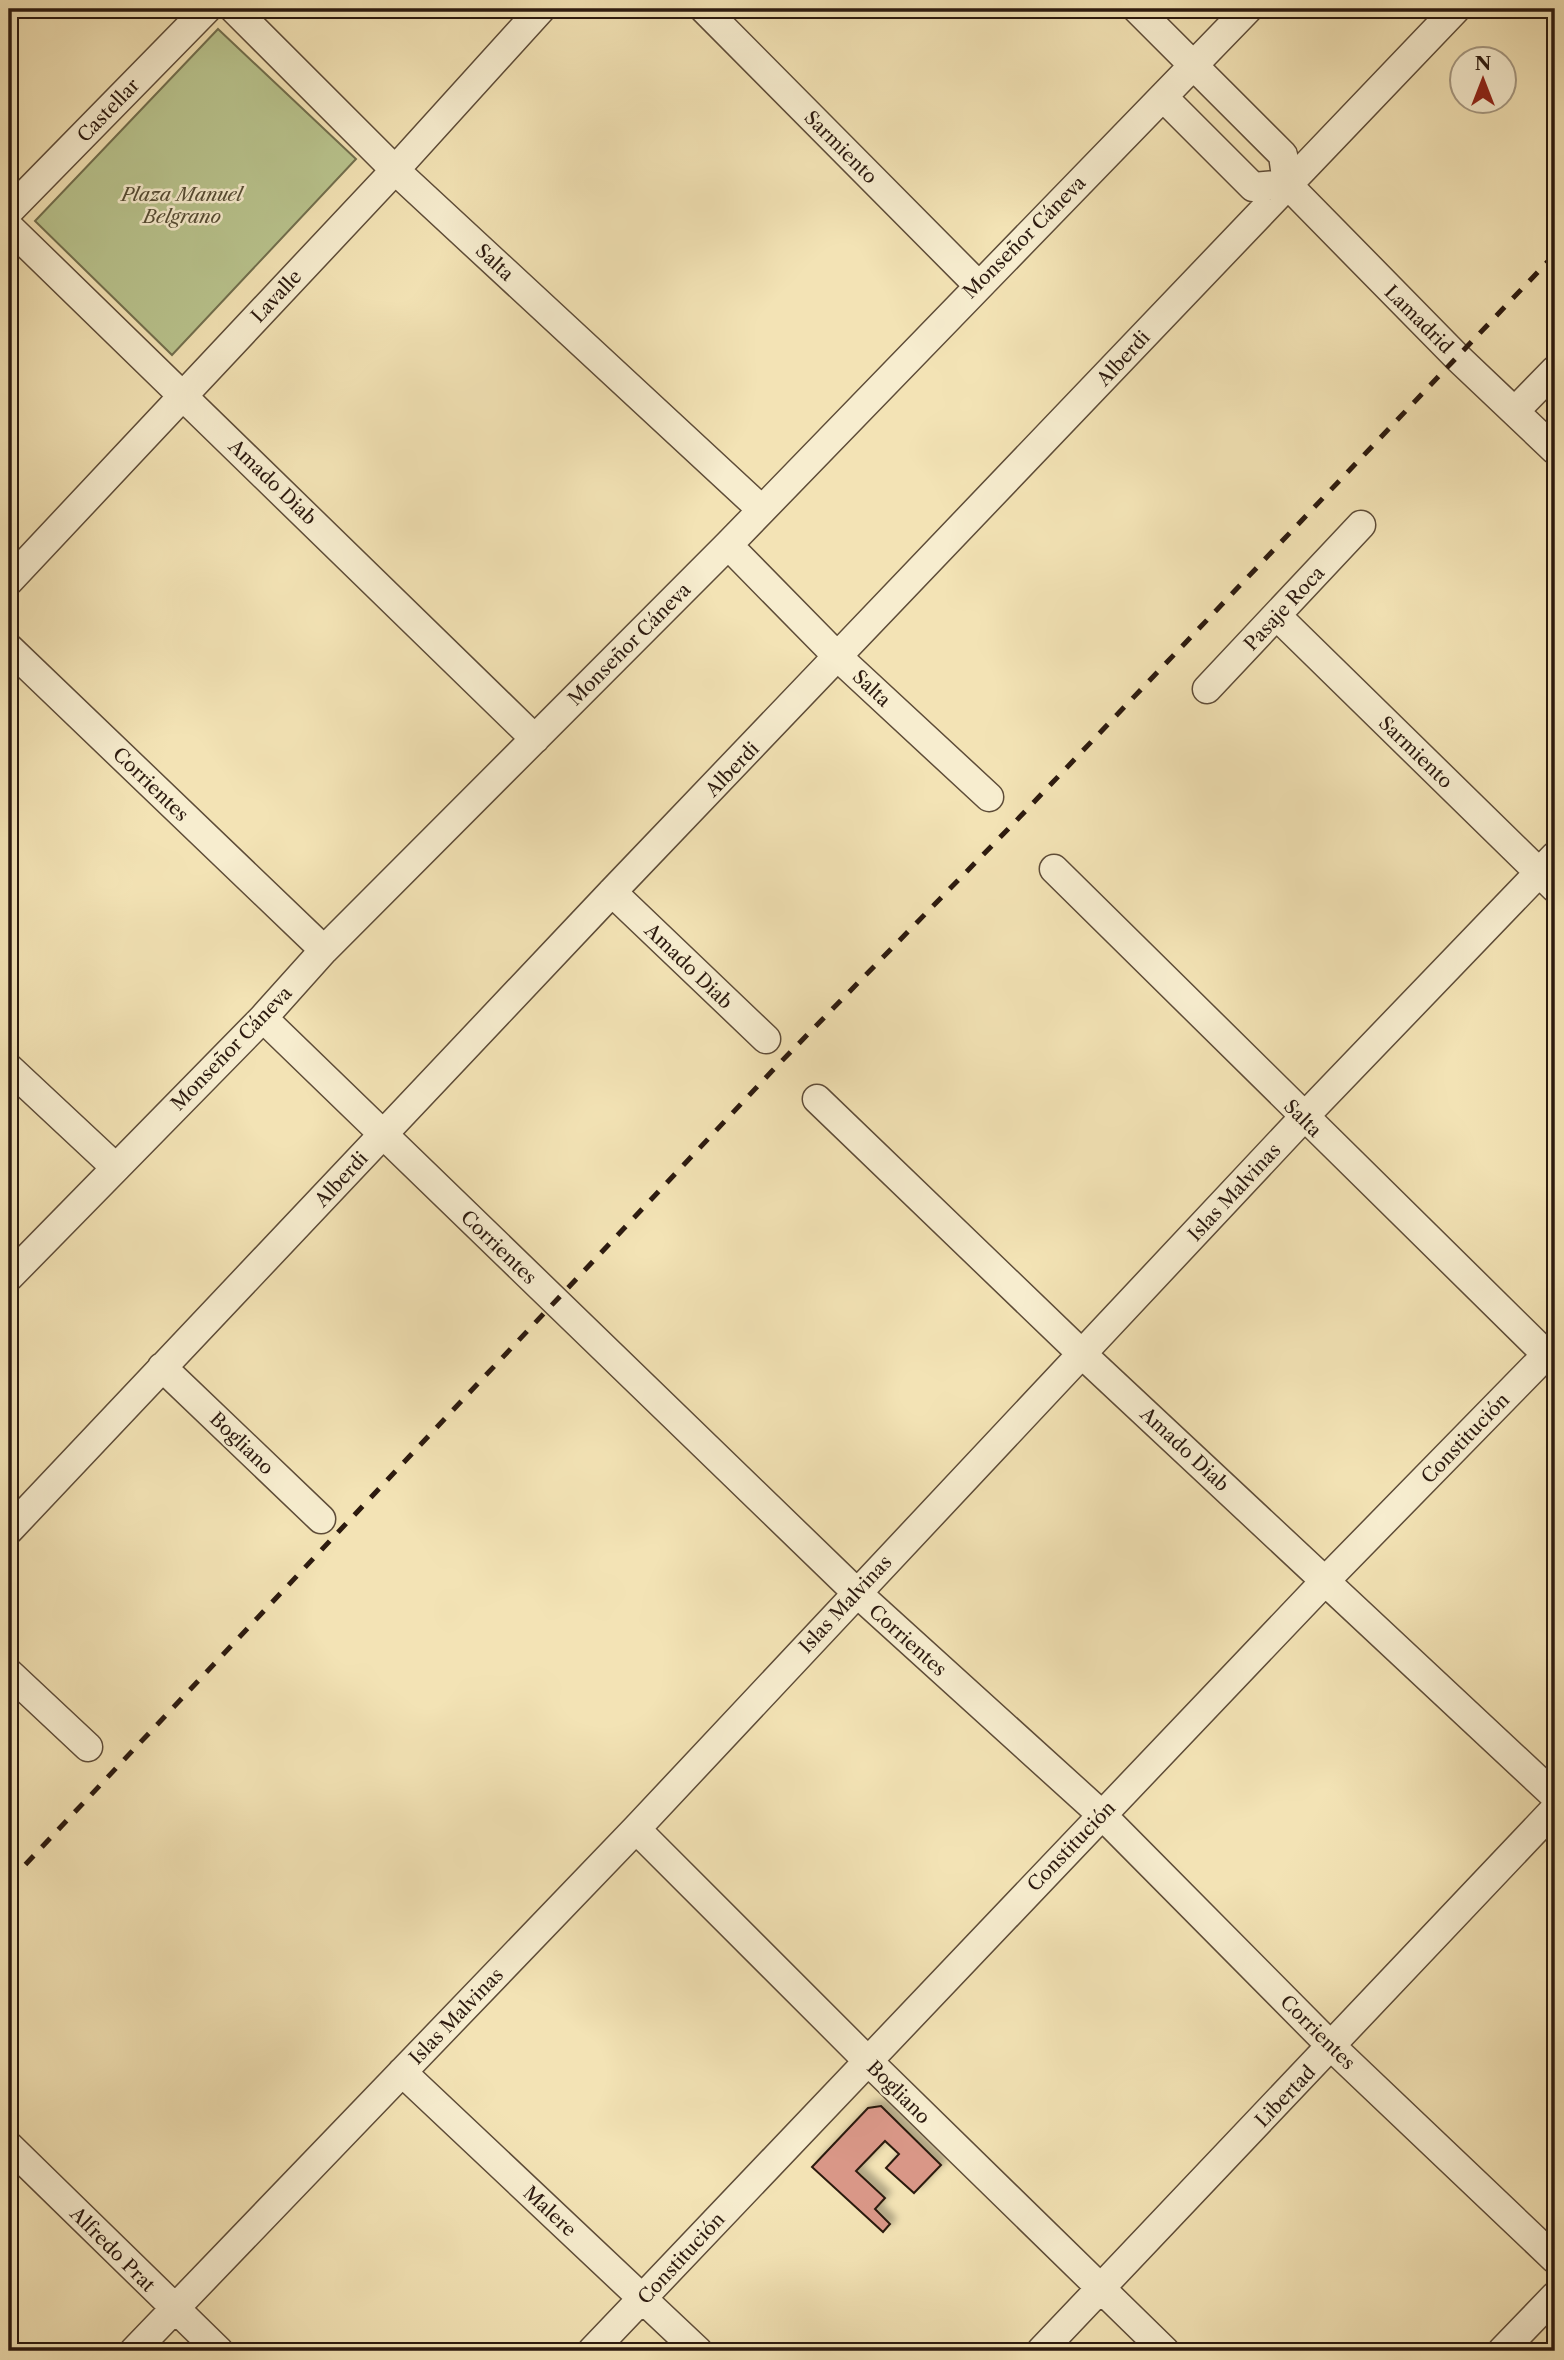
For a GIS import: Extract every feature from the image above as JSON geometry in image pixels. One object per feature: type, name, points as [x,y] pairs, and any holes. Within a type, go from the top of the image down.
[{"type":"street","name":"Castellar","points":[[9,211],[207,9]]},
{"type":"street","name":"Salta","points":[[234,9],[395,170],[762,510]]},
{"type":"street","name":"Lavalle","points":[[9,581],[395,170],[541,9]]},
{"type":"street","name":"Sarmiento","points":[[704,9],[977,285]]},
{"type":"street","points":[[1137,9],[1283,155],[1287,184],[1253,187],[1163,97]]},
{"type":"street","name":"Monseñor Cáneva","points":[[9,1278],[263,1018],[324,950],[728,545],[977,285],[1195,66],[1248,9]]},
{"type":"street","name":"Alberdi","points":[[9,1530],[612,892],[839,658],[1287,184],[1457,9]]},
{"type":"street","name":"Lamadrid","points":[[1287,184],[1457,358],[1555,450]]},
{"type":"street","name":"Amado Diab","points":[[9,227],[535,739]]},
{"type":"street","points":[[1515,411],[1555,370]]},
{"type":"street","name":"Pasaje Roca","points":[[1207,689],[1361,526]]},
{"type":"street","name":"Salta","points":[[728,545],[839,658],[989,797]]},
{"type":"street","name":"Sarmiento","points":[[1277,616],[1550,872]]},
{"type":"street","name":"Corrientes","points":[[9,648],[324,950]]},
{"type":"street","name":"Salta","points":[[1054,869],[1303,1118],[1552,1355]]},
{"type":"street","name":"Islas Malvinas","points":[[134,2351],[636,1829],[1303,1118],[1550,872]]},
{"type":"street","name":"Amado Diab","points":[[612,892],[766,1039]]},
{"type":"street","name":"Corrientes","points":[[263,1018],[856,1592],[1102,1815],[1332,2047],[1555,2259]]},
{"type":"street","points":[[9,1068],[115,1167]]},
{"type":"street","name":"Amado Diab","points":[[817,1099],[1082,1354],[1327,1579],[1555,1796]]},
{"type":"street","name":"Constitución","points":[[592,2351],[1327,1579],[1552,1355]]},
{"type":"street","name":"Bogliano","points":[[162,1367],[321,1519]]},
{"type":"street","points":[[9,1674],[88,1747]]},
{"type":"street","name":"Libertad","points":[[1041,2351],[1555,1809]]},
{"type":"street","name":"Bogliano","points":[[636,1829],[1100,2290],[1165,2351]]},
{"type":"street","name":"Malere","points":[[401,2072],[698,2351]]},
{"type":"street","name":"Alfredo Prat","points":[[9,2146],[219,2351]]},
{"type":"street","points":[[1502,2351],[1555,2296]]},
{"type":"green space","name":"Plaza Manuel Belgrano","points":[[218,29],[356,159],[172,355],[35,221]]},
{"type":"building","points":[[881,2106],[941,2165],[914,2193],[886,2168],[899,2154],[885,2141],[856,2171],[885,2198],[875,2209],[890,2224],[883,2232],[812,2167],[868,2108]]},
{"type":"railway","points":[[9,1882],[772,1071],[1015,822],[1555,254]]}]
